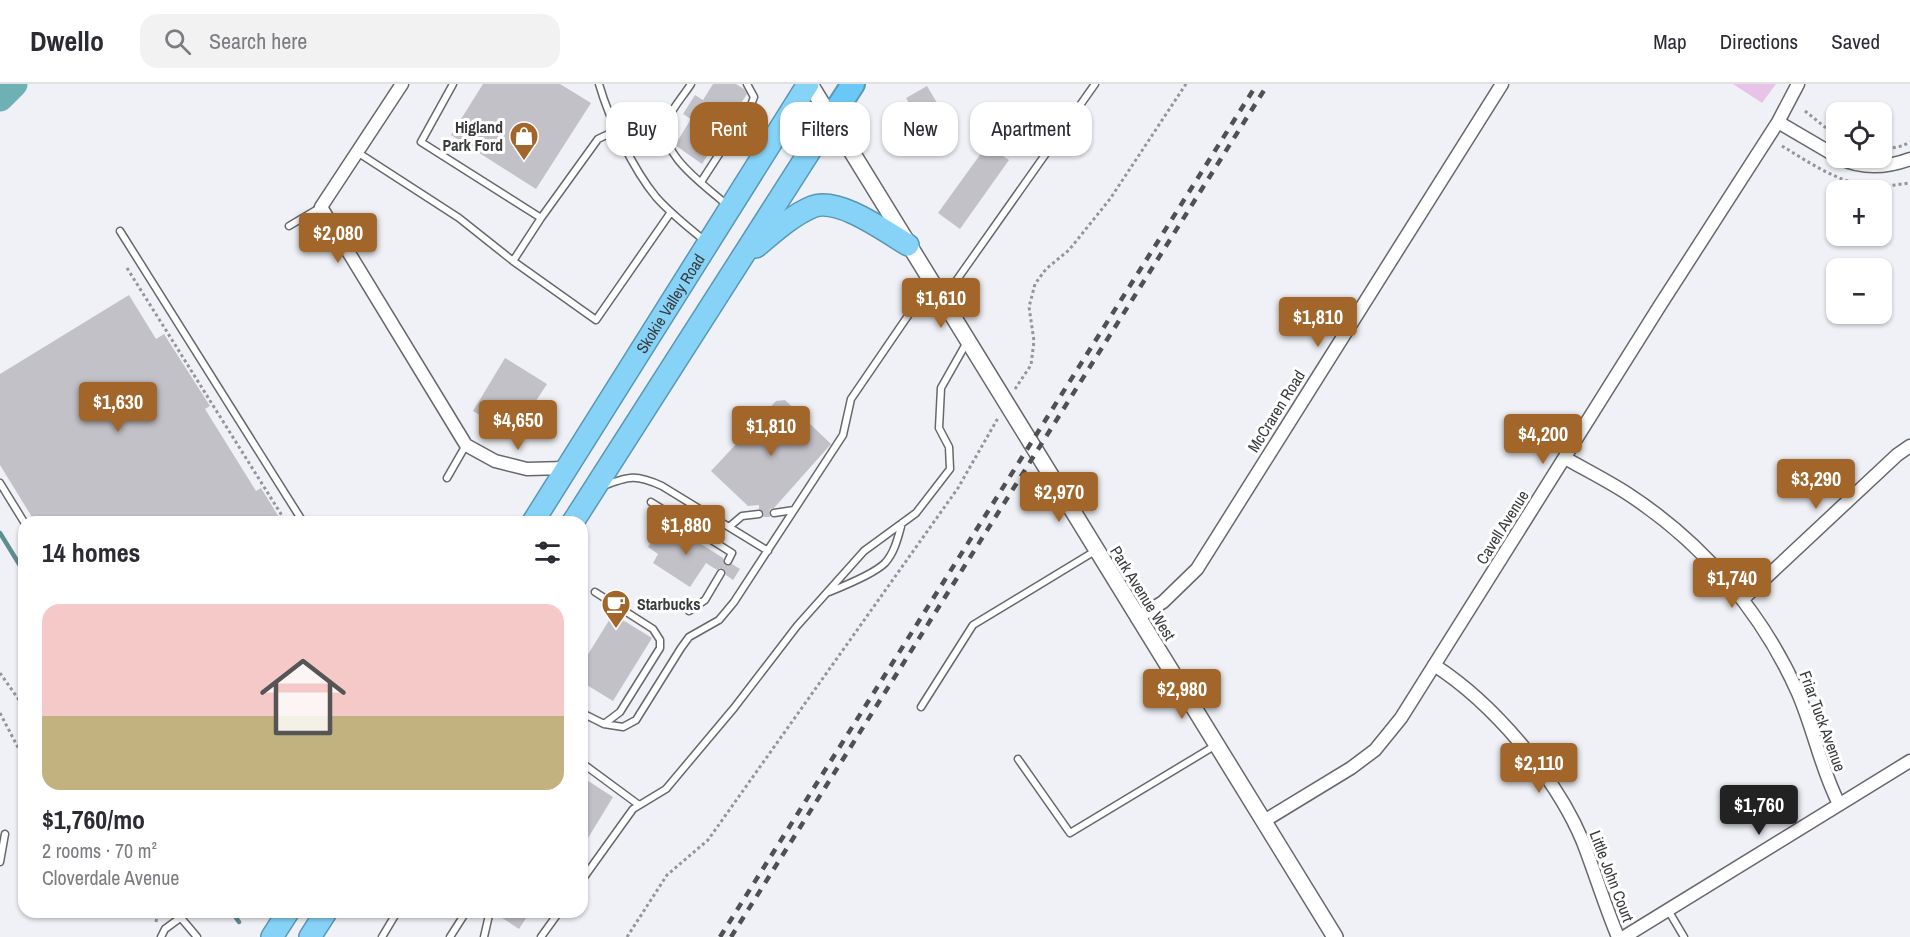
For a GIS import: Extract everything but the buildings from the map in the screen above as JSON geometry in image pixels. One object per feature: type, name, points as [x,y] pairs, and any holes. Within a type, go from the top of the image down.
[{"type":"highway","name":"Skokie Valley Road","points":[[537,516],[809,84]]},
{"type":"highway","points":[[841,102],[853,84]]},
{"type":"highway","points":[[577,516],[807,156]]},
{"type":"highway","points":[[743,257],[792,219],[814,206],[828,204],[843,208],[908,245]]},
{"type":"highway","points":[[272,937],[284,918]]},
{"type":"highway","points":[[310,937],[322,918]]},
{"type":"street","points":[[402,84],[321,207],[466,446],[495,461],[527,469],[566,468]]},
{"type":"street","name":"Park Avenue West","points":[[809,84],[821,102]]},
{"type":"street","name":"McCraren Road","points":[[1137,618],[1163,602],[1197,569],[1502,84]]},
{"type":"street","name":"Cavell Avenue","points":[[1264,821],[1351,768],[1375,750],[1401,718],[1778,122],[1798,84]]},
{"type":"street","points":[[1778,122],[1826,150]]},
{"type":"street","name":"Park Avenue West","points":[[854,156],[1335,937]]},
{"type":"street","points":[[1892,164],[1910,159]]},
{"type":"street","points":[[1743,599],[1897,455],[1910,446]]},
{"type":"street","name":"Friar Tuck Avenue","points":[[1565,458],[1629,494],[1674,528],[1712,564],[1743,599],[1764,628],[1798,694],[1828,782],[1839,804]]},
{"type":"street","name":"Little John Court","points":[[1434,665],[1448,674],[1494,714],[1552,786],[1583,842],[1618,937]]},
{"type":"street","points":[[1624,937],[1910,761]]},
{"type":"lane","points":[[453,84],[421,142],[541,218]]},
{"type":"lane","points":[[599,84],[606,102]]},
{"type":"lane","points":[[691,84],[668,119],[665,133],[668,145],[676,158],[730,207]]},
{"type":"lane","points":[[747,84],[752,89],[754,97],[752,102]]},
{"type":"lane","points":[[942,301],[968,261],[1095,84]]},
{"type":"lane","points":[[513,261],[598,139],[606,135]]},
{"type":"lane","points":[[357,152],[459,218],[513,261],[596,320],[670,212]]},
{"type":"lane","points":[[632,156],[650,188],[670,212],[708,243]]},
{"type":"lane","points":[[701,182],[718,156]]},
{"type":"lane","points":[[289,226],[321,207]]},
{"type":"lane","points":[[120,231],[299,516]]},
{"type":"lane","points":[[588,715],[604,724],[623,727],[636,720],[689,638],[719,620],[734,602],[843,435],[851,399],[931,282]]},
{"type":"lane","points":[[588,872],[633,809],[666,789],[734,708],[797,626],[864,551],[916,513],[950,469],[949,447],[939,428],[941,388],[967,341]]},
{"type":"lane","points":[[447,478],[466,446]]},
{"type":"lane","points":[[594,489],[629,476],[645,478],[768,551]]},
{"type":"lane","points":[[0,483],[20,516]]},
{"type":"lane","points":[[651,502],[732,553],[728,561]]},
{"type":"lane","points":[[774,513],[794,510]]},
{"type":"lane","points":[[729,527],[742,516],[759,514]]},
{"type":"lane","points":[[826,594],[884,564],[897,544],[902,523]]},
{"type":"lane","points":[[921,707],[972,625],[1096,551]]},
{"type":"lane","points":[[689,611],[705,600],[721,573]]},
{"type":"lane","points":[[595,592],[653,629],[660,640],[660,648],[620,712],[604,724]]},
{"type":"lane","points":[[1018,759],[1070,833],[1216,745]]},
{"type":"lane","points":[[588,767],[639,805]]},
{"type":"lane","points":[[0,862],[5,834]]},
{"type":"lane","points":[[1668,910],[1684,937]]},
{"type":"lane","points":[[160,937],[175,918]]},
{"type":"lane","points":[[181,918],[197,937]]},
{"type":"lane","points":[[382,937],[393,918]]},
{"type":"lane","points":[[450,937],[462,918]]},
{"type":"lane","points":[[484,937],[487,918]]},
{"type":"lane","points":[[541,937],[555,918]]},
{"type":"path","points":[[1805,111],[1826,128]]},
{"type":"path","points":[[1892,148],[1910,142]]},
{"type":"path","points":[[127,268],[282,516]]},
{"type":"path","points":[[0,673],[18,698]]},
{"type":"path","points":[[0,713],[18,748]]},
{"type":"shaded area","points":[[1733,84],[1776,84],[1762,103]]},
{"type":"waterway","points":[[0,98],[14,84]]},
{"type":"waterway","points":[[0,533],[18,562]]},
{"type":"waterway","points":[[236,918],[239,922]]},
{"type":"railway","points":[[720,937],[1257,84]]},
{"type":"railway","points":[[731,937],[1268,84]]},
{"type":"place","name":"Higland Park Ford","points":[[524,162]]},
{"type":"place","name":"Starbucks","points":[[616,630]]}]
